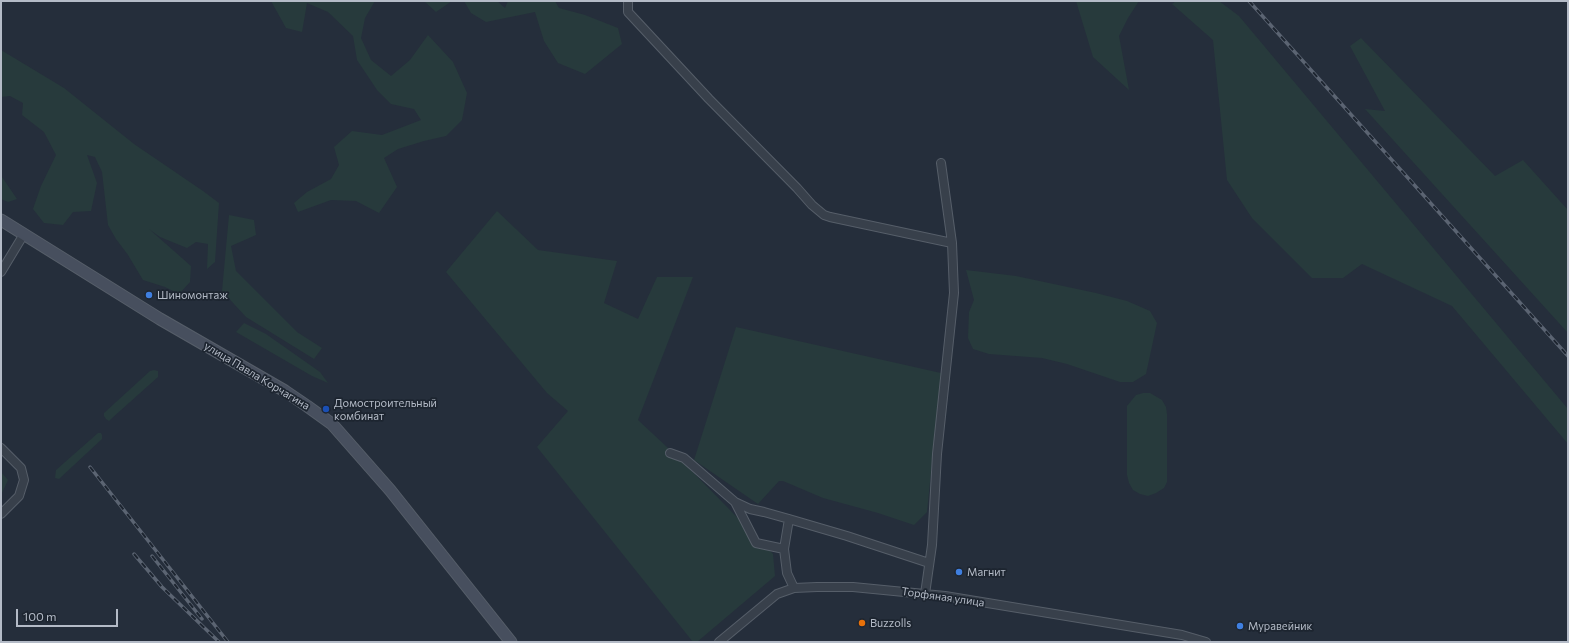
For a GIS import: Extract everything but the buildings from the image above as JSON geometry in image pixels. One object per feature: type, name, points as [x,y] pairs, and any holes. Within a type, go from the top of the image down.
[{"type":"main road","name":"улица Павла Корчагина","points":[[1,220],[160,318],[291,395],[332,424],[390,490],[511,642]]},
{"type":"street","points":[[628,1],[628,12],[709,99],[824,215],[952,243]]},
{"type":"street","points":[[925,594],[935,497],[937,454],[953,313],[954,270],[952,243],[941,163]]},
{"type":"street","points":[[1,272],[24,234]]},
{"type":"street","points":[[1,448],[22,468],[24,480],[19,496],[1,514]]},
{"type":"street","points":[[670,452],[684,458],[735,502],[750,509],[847,536],[929,563]]},
{"type":"street","points":[[735,502],[756,543],[784,549]]},
{"type":"street","points":[[789,519],[784,549],[787,573],[794,588]]},
{"type":"street","name":"Торфяная улица","points":[[719,642],[777,594],[794,588],[853,587],[925,594],[1206,642]]},
{"type":"shaded area","points":[[271,1],[375,1],[365,18],[361,38],[371,60],[391,76],[410,60],[428,35],[453,62],[467,93],[462,120],[446,136],[398,149],[384,158],[397,187],[379,213],[356,201],[331,200],[298,212],[294,203],[307,192],[331,179],[339,165],[334,147],[352,131],[382,135],[421,120],[414,109],[391,104],[377,90],[357,60],[353,36],[328,12],[307,3],[302,32],[286,28]]},
{"type":"shaded area","points":[[424,1],[452,1],[436,12]]},
{"type":"shaded area","points":[[464,1],[497,1],[505,8],[508,1],[555,1],[559,8],[585,15],[618,28],[622,44],[585,74],[558,63],[544,41],[535,12],[486,22],[471,13]]},
{"type":"shaded area","points":[[1076,1],[1139,1],[1119,36],[1129,90],[1093,57]]},
{"type":"shaded area","points":[[1176,1],[1219,1],[1239,16],[1568,409],[1568,444],[1452,306],[1362,264],[1343,278],[1312,278],[1252,218],[1227,180],[1213,40],[1172,4]]},
{"type":"shaded area","points":[[1361,38],[1495,176],[1523,160],[1568,210],[1568,333],[1365,109],[1385,111],[1350,46]]},
{"type":"shaded area","points":[[1,50],[64,88],[134,144],[219,203],[215,262],[207,269],[208,244],[196,242],[187,248],[160,237],[149,229],[191,266],[190,282],[179,294],[165,287],[143,280],[128,255],[116,239],[108,225],[102,172],[95,157],[87,155],[97,183],[91,211],[73,212],[63,225],[44,223],[33,209],[41,186],[56,155],[44,132],[22,115],[23,103],[10,96],[1,97]]},
{"type":"shaded area","points":[[1,177],[17,199],[8,202],[1,199]]},
{"type":"shaded area","points":[[497,211],[538,250],[617,261],[604,303],[638,319],[657,277],[693,277],[638,420],[682,461],[773,554],[775,576],[697,642],[693,642],[537,447],[568,411],[547,393],[446,272]]},
{"type":"shaded area","points":[[229,215],[254,220],[256,235],[231,246],[236,271],[297,332],[322,348],[314,359],[246,317],[222,291]]},
{"type":"shaded area","points":[[966,270],[1016,276],[1096,293],[1127,301],[1150,311],[1157,323],[1146,374],[1133,382],[1120,382],[1067,364],[1042,358],[989,354],[973,349],[968,338],[969,312],[974,300]]},
{"type":"shaded area","points":[[244,323],[266,334],[320,372],[328,383],[312,376],[236,332]]},
{"type":"shaded area","points":[[736,327],[941,373],[927,512],[914,525],[878,513],[823,498],[783,481],[779,481],[758,504],[694,460]]},
{"type":"shaded area","points":[[150,371],[158,371],[158,377],[109,421],[106,419],[104,413]]},
{"type":"shaded area","points":[[1150,393],[1162,400],[1166,407],[1167,414],[1167,482],[1164,488],[1148,496],[1133,490],[1127,475],[1127,406],[1136,395]]},
{"type":"shaded area","points":[[98,433],[101,433],[102,439],[59,479],[55,478],[56,470]]},
{"type":"shaded area","points":[[1,472],[8,480],[1,495]]},
{"type":"railway","points":[[1249,1],[1568,356]]},
{"type":"railway","points":[[90,467],[228,642]]},
{"type":"railway","points":[[134,554],[162,587],[219,642]]},
{"type":"railway","points":[[152,556],[202,619]]},
{"type":"place","name":"Шиномонтаж","points":[[149,295]]},
{"type":"place","name":"Домостроительный комбинат","points":[[326,409]]},
{"type":"place","name":"Магнит","points":[[959,572]]},
{"type":"place","name":"Buzzolls","points":[[862,623]]},
{"type":"place","name":"Муравейник","points":[[1240,626]]}]
